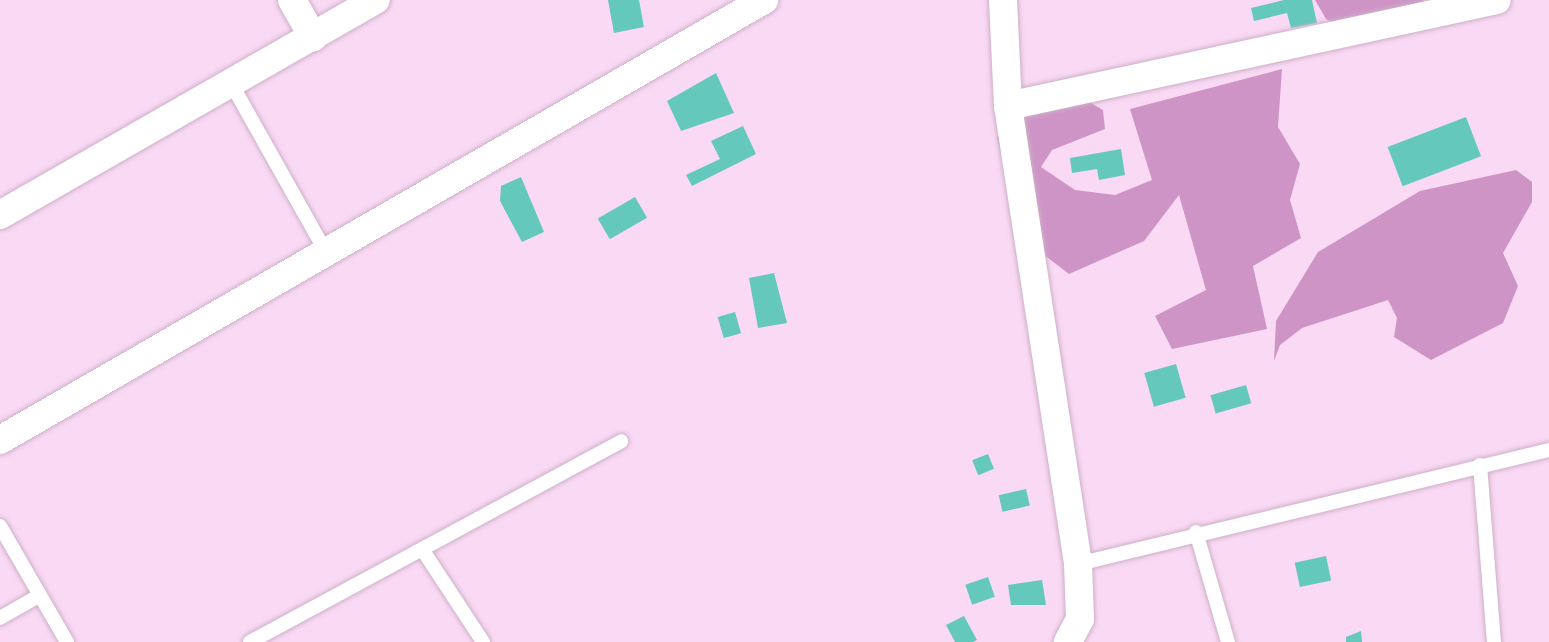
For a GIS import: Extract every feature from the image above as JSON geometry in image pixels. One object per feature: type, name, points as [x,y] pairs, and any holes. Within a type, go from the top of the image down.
[{"type":"street","points":[[292,0],[313,37]]},
{"type":"street","points":[[0,215],[376,0]]},
{"type":"street","points":[[0,440],[764,0]]},
{"type":"street","points":[[1003,0],[1008,106],[1078,564],[1080,619],[1068,642]]},
{"type":"street","points":[[1008,106],[1497,0]]},
{"type":"lane","points":[[231,83],[326,252]]},
{"type":"lane","points":[[250,642],[621,441]]},
{"type":"lane","points":[[1078,564],[1196,532],[1549,450]]},
{"type":"lane","points":[[1480,465],[1494,642]]},
{"type":"lane","points":[[0,526],[67,642]]},
{"type":"lane","points":[[1196,532],[1228,642]]},
{"type":"lane","points":[[422,549],[483,642]]},
{"type":"lane","points":[[0,618],[40,595]]},
{"type":"shaded area","points":[[1315,0],[1423,0],[1426,6],[1418,26],[1402,35],[1361,37],[1326,19]]},
{"type":"shaded area","points":[[1282,69],[1278,127],[1300,164],[1290,200],[1301,238],[1253,266],[1267,329],[1172,349],[1155,316],[1206,290],[1179,195],[1144,241],[1069,274],[1021,237],[997,137],[1028,114],[1086,100],[1103,110],[1105,129],[1052,150],[1041,167],[1075,190],[1115,195],[1152,180],[1130,109]]},
{"type":"shaded area","points":[[1516,170],[1532,182],[1532,202],[1503,253],[1518,286],[1503,323],[1431,360],[1394,337],[1397,318],[1388,300],[1302,328],[1280,345],[1274,361],[1276,321],[1318,252],[1420,191]]},
{"type":"building","points":[[608,0],[639,0],[644,27],[614,33]]},
{"type":"building","points":[[1284,0],[1312,0],[1317,23],[1291,28],[1287,13],[1254,21],[1251,8]]},
{"type":"building","points":[[716,73],[734,113],[681,131],[667,101]]},
{"type":"building","points":[[1466,117],[1481,156],[1403,186],[1388,147]]},
{"type":"building","points":[[743,126],[756,154],[692,186],[686,175],[720,159],[711,141]]},
{"type":"building","points":[[1121,149],[1125,175],[1099,180],[1097,169],[1072,173],[1070,158]]},
{"type":"building","points":[[521,177],[544,232],[522,242],[500,201],[501,186]]},
{"type":"building","points":[[635,197],[647,218],[610,239],[598,218]]},
{"type":"building","points":[[774,273],[787,323],[758,328],[749,278]]},
{"type":"building","points":[[735,312],[741,333],[724,338],[718,317]]},
{"type":"building","points":[[1176,364],[1186,398],[1154,407],[1144,373]]},
{"type":"building","points":[[1246,385],[1251,403],[1216,413],[1210,395]]},
{"type":"building","points":[[988,454],[994,469],[978,475],[972,460]]},
{"type":"building","points":[[1026,489],[1030,506],[1003,512],[999,495]]},
{"type":"building","points":[[1326,556],[1331,580],[1300,587],[1295,563]]},
{"type":"building","points":[[988,577],[995,597],[972,605],[965,585]]},
{"type":"building","points":[[1042,580],[1046,605],[1011,605],[1008,585]]},
{"type":"building","points":[[964,616],[977,640],[955,642],[946,625]]},
{"type":"building","points":[[1361,631],[1362,642],[1346,642],[1346,637]]}]
